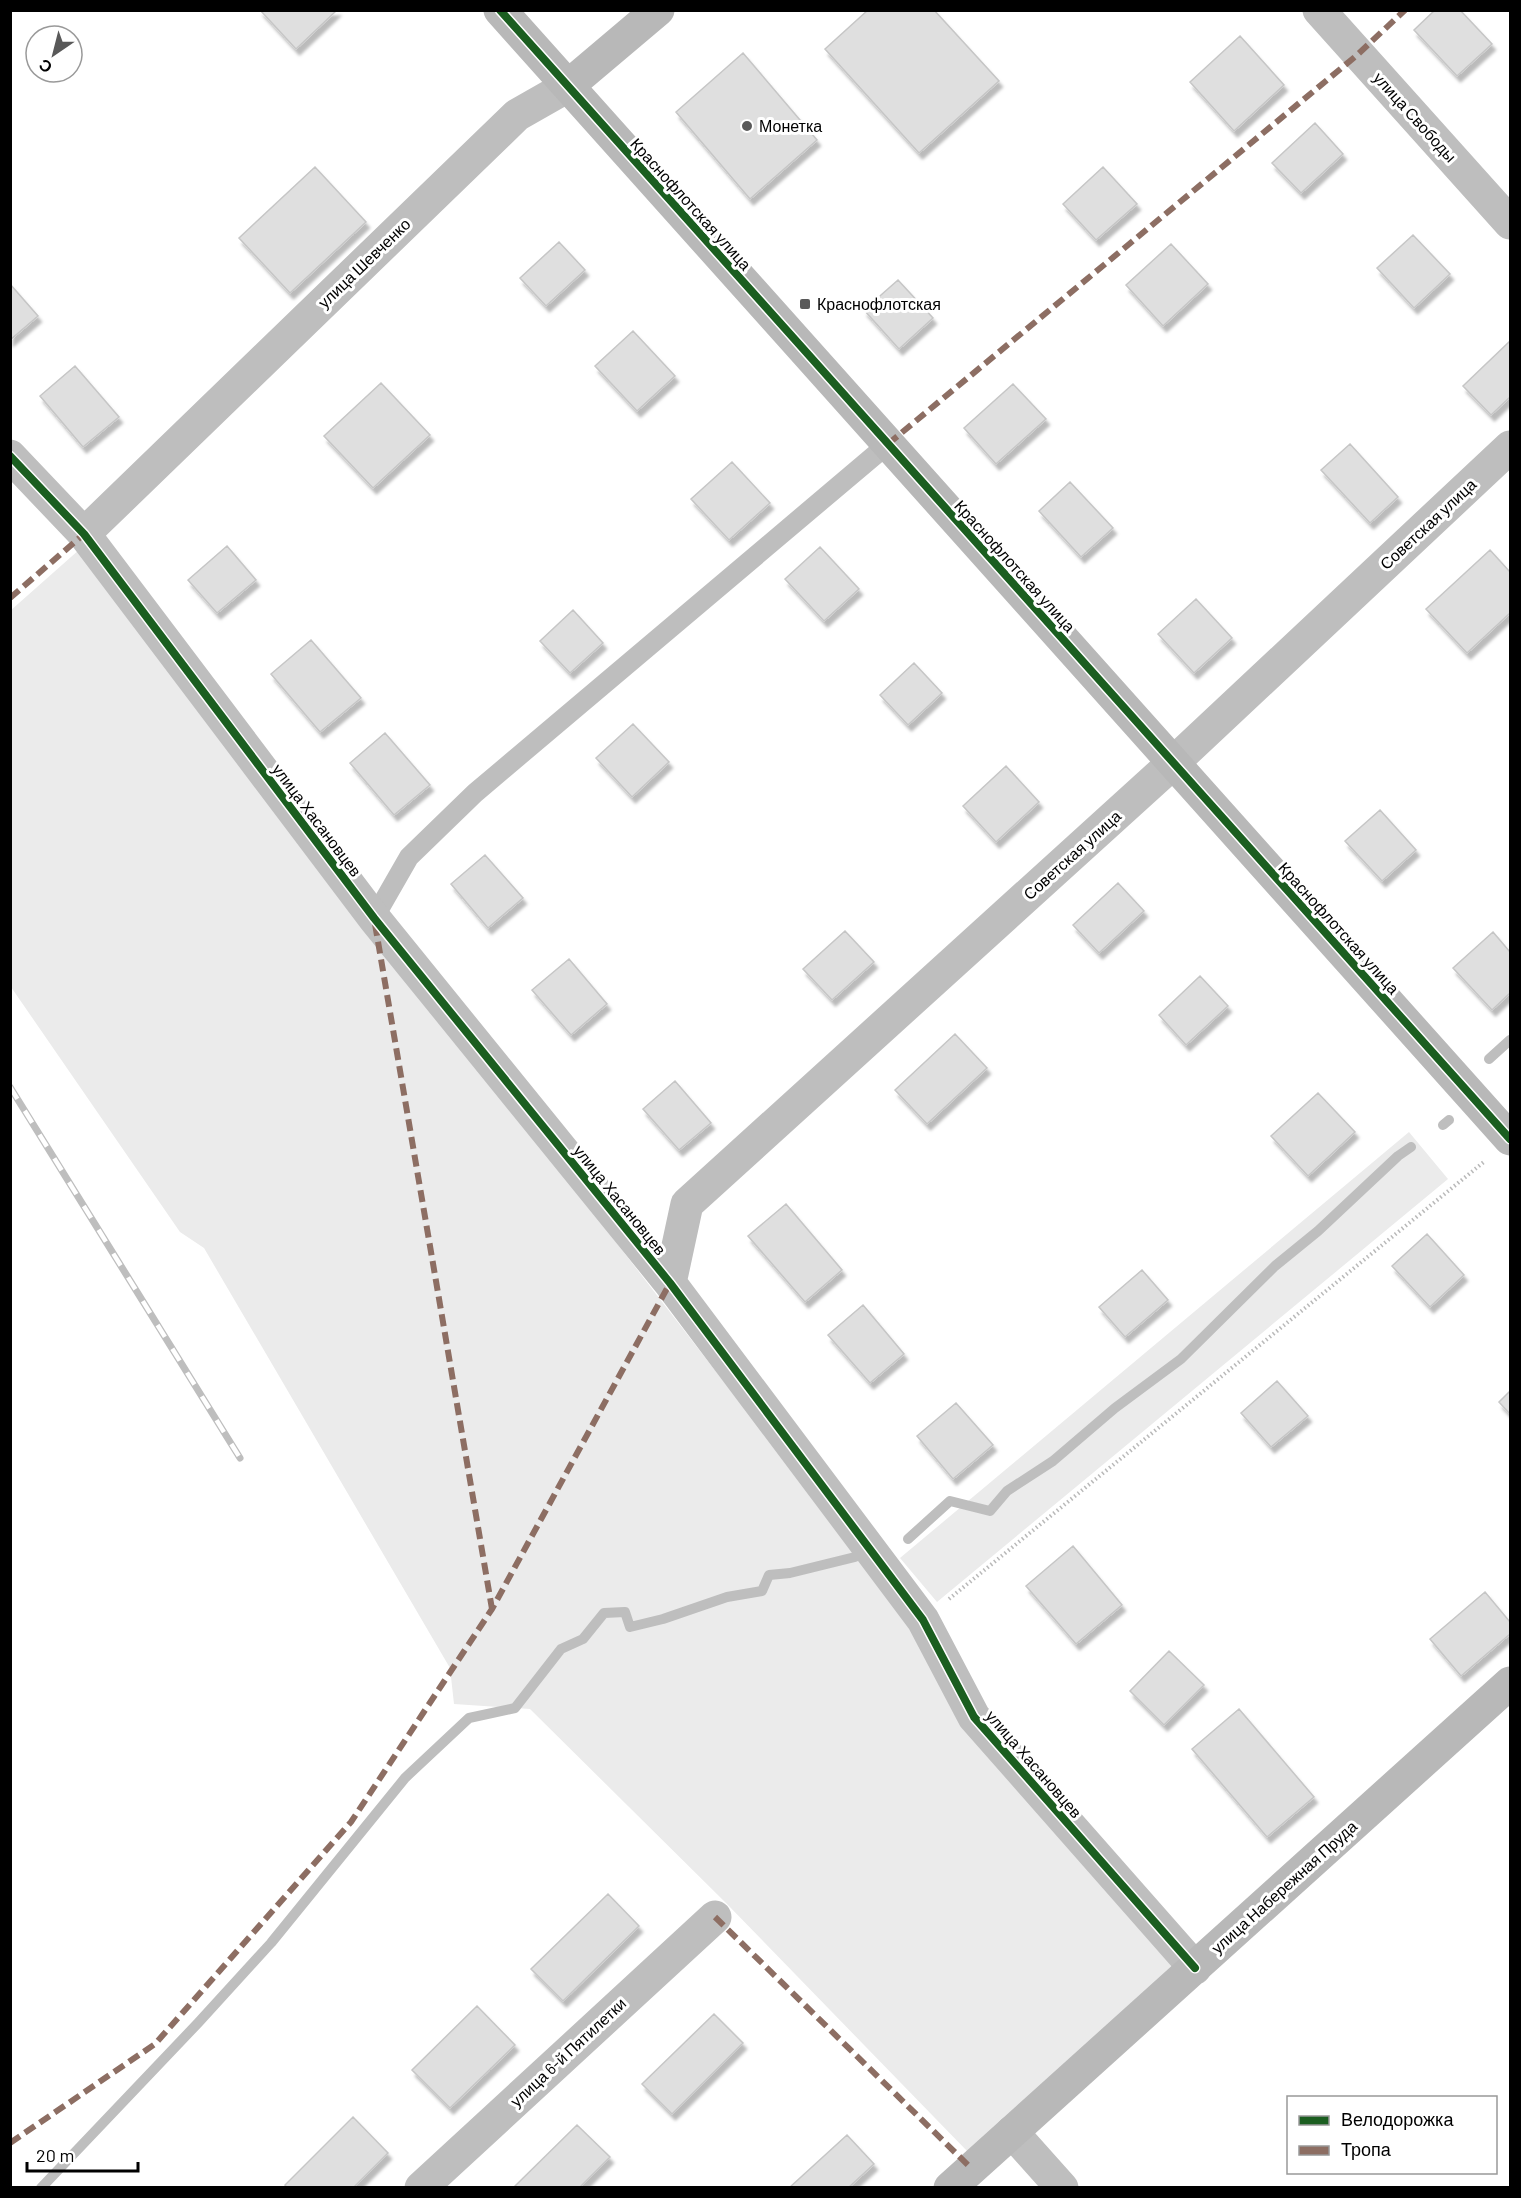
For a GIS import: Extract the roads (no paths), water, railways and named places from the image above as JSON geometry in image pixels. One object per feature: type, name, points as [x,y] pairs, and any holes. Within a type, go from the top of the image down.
[{"type":"street","name":"Краснофлотская улица","points":[[500,10],[1173,763],[1501,1147]]},
{"type":"street","name":"улица Шевченко","points":[[84,534],[517,115],[568,86],[658,10]]},
{"type":"street","name":"улица Свободы","points":[[1319,10],[1510,223]]},
{"type":"street","name":"Советская улица","points":[[669,1283],[687,1204],[1173,763],[1510,447]]},
{"type":"street","name":"улица Хасановцев","points":[[10,456],[84,534],[374,918],[669,1283],[923,1620],[974,1718],[1195,1968]]},
{"type":"street","name":"улица Набережная Пруда","points":[[950,2187],[1510,1683]]},
{"type":"street","name":"улица 6-й Пятилетки","points":[[421,2187],[715,1917]]},
{"type":"street","points":[[1012,2132],[1062,2187]]},
{"type":"lane","points":[[374,918],[409,857],[475,793],[888,444]]},
{"type":"waterway","points":[[1489,1059],[1510,1040]]},
{"type":"waterway","points":[[1443,1125],[1449,1120]]},
{"type":"waterway","points":[[908,1539],[950,1501],[990,1511],[1007,1491],[1053,1461],[1115,1408],[1181,1359],[1275,1266],[1318,1231],[1398,1156],[1411,1147]]},
{"type":"waterway","points":[[41,2188],[271,1943],[405,1778],[469,1718],[515,1708],[561,1649],[583,1639],[604,1613],[625,1612],[630,1627],[663,1619],[727,1597],[762,1591],[769,1575],[790,1573],[855,1557]]},
{"type":"railway","points":[[10,1087],[240,1458]]},
{"type":"place","name":"Монетка","points":[[747,126]]},
{"type":"place","name":"Краснофлотская","points":[[805,304]]}]
